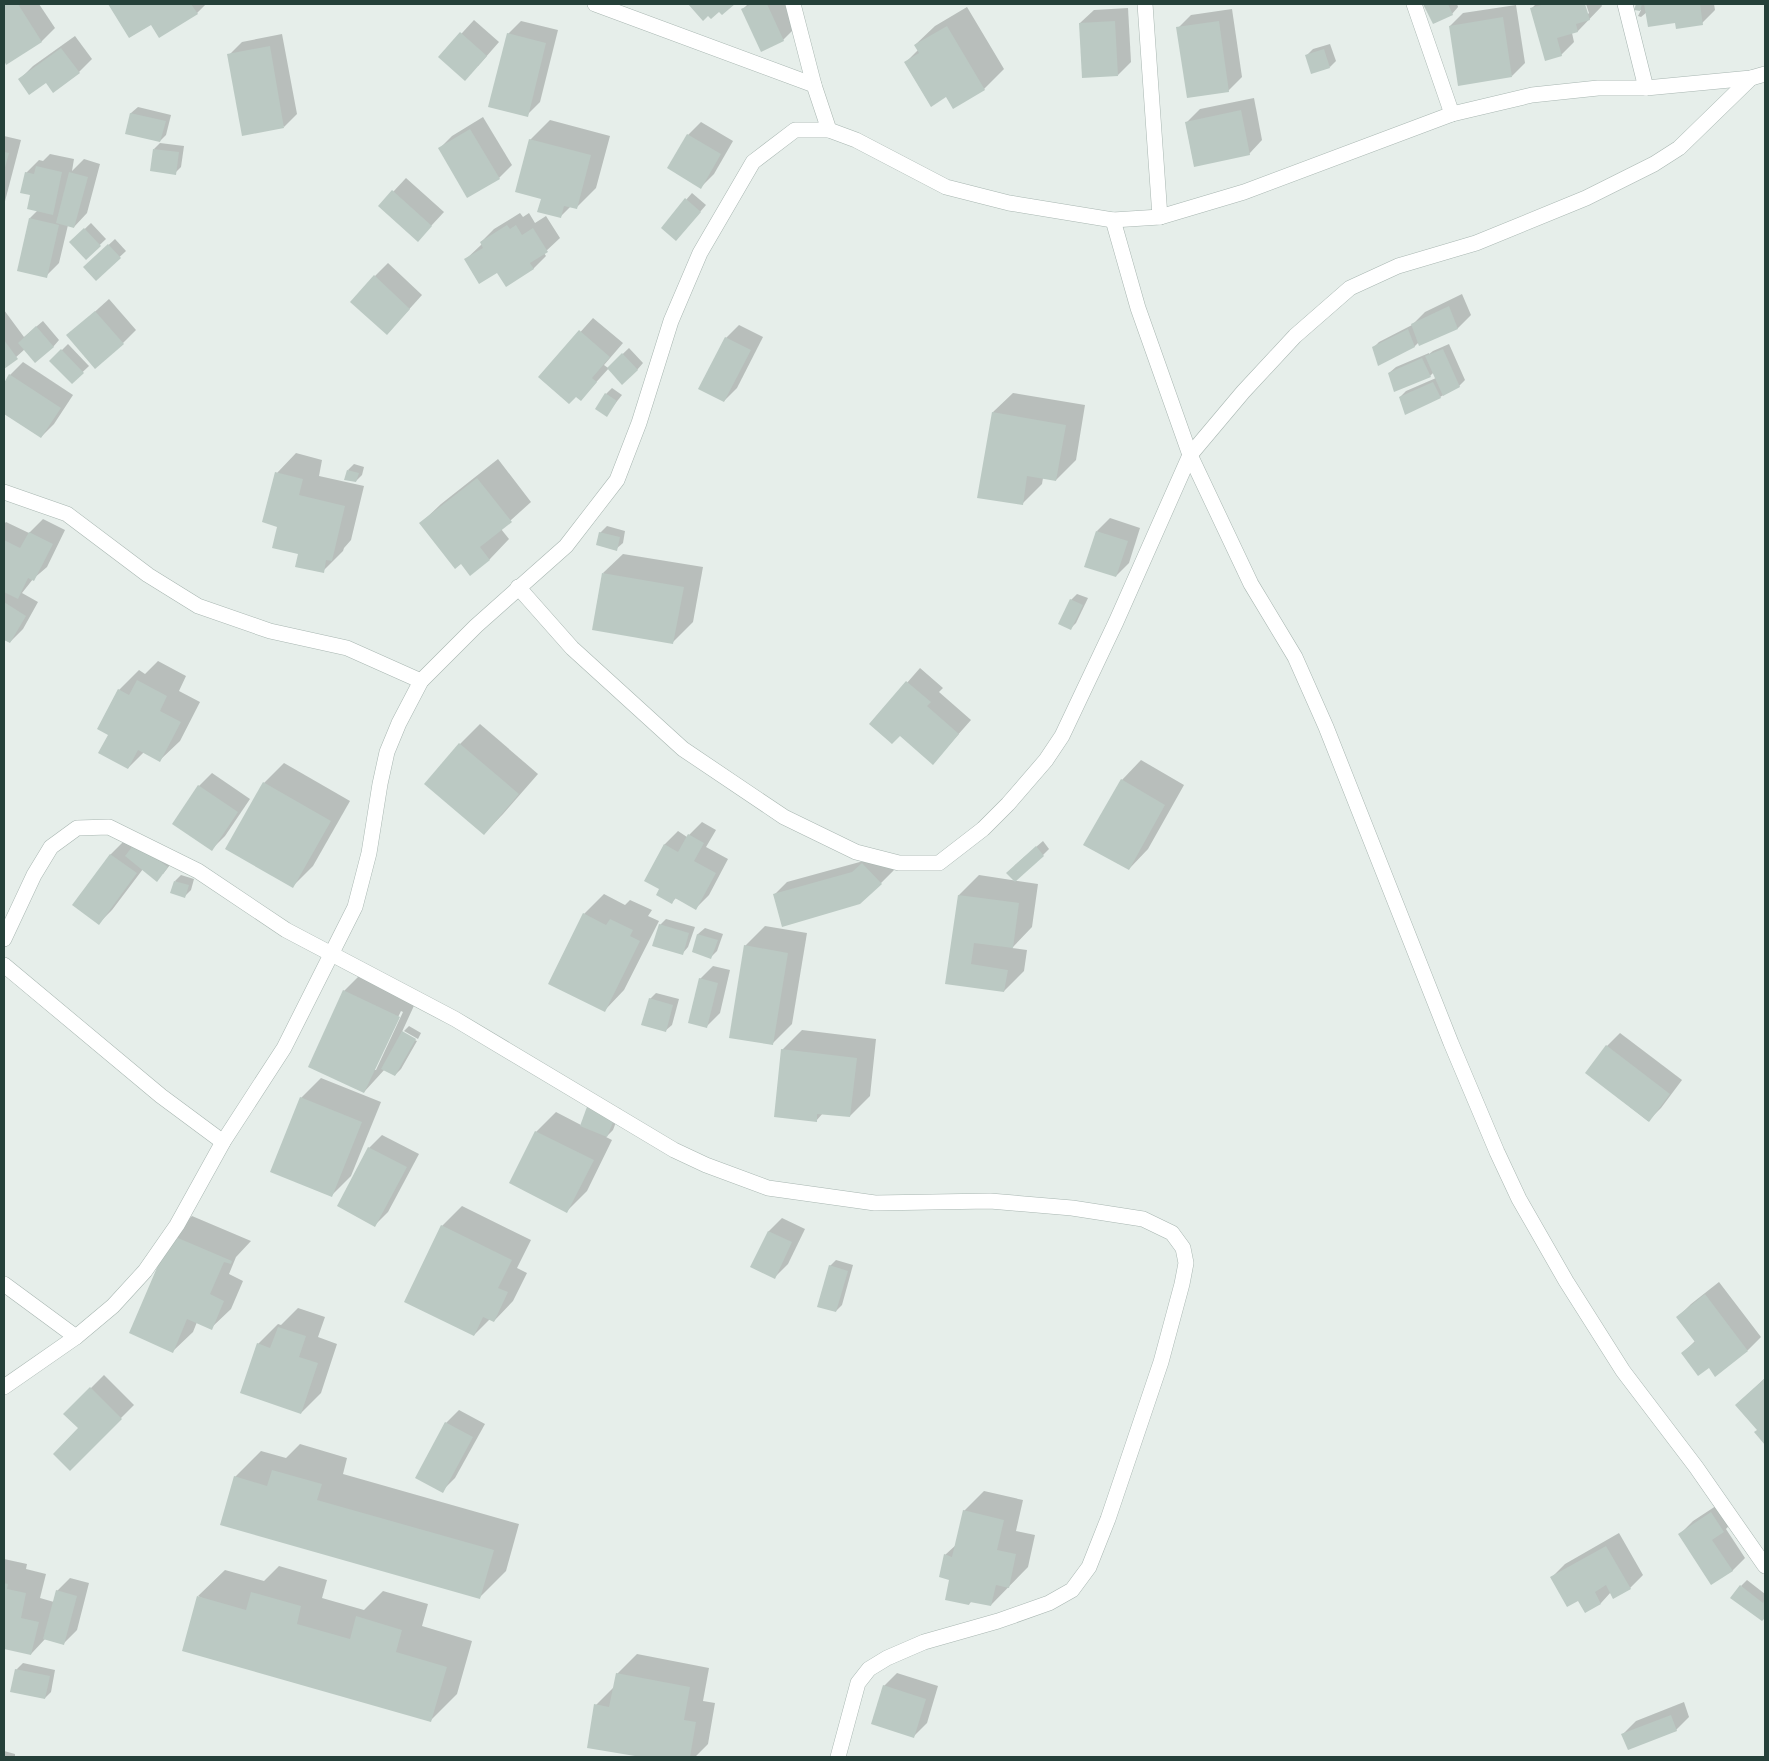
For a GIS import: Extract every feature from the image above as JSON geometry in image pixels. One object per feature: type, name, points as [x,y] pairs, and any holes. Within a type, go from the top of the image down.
[{"type":"street","points":[[595,4],[814,85]]},
{"type":"street","points":[[793,4],[814,85],[829,130]]},
{"type":"street","points":[[1145,4],[1160,217]]},
{"type":"street","points":[[1414,4],[1452,114]]},
{"type":"street","points":[[1625,4],[1646,88]]},
{"type":"street","points":[[4,1386],[76,1337],[113,1306],[145,1271],[177,1225],[223,1142],[284,1048],[355,907],[369,853],[387,752],[399,722],[421,681],[476,626],[566,546],[617,480],[672,320],[700,253],[753,162],[795,130],[829,130],[856,140],[946,187],[1008,203],[1113,220],[1160,217],[1244,192],[1452,114],[1532,95],[1598,88],[1646,88],[1758,76]]},
{"type":"street","points":[[518,587],[572,648],[683,749],[784,817],[856,852],[899,863],[939,863],[983,829],[1008,804],[1046,760],[1062,736],[1116,622],[1190,455],[1243,392],[1295,336],[1350,288],[1398,266],[1476,243],[1586,198],[1654,164],[1680,148],[1758,76]]},
{"type":"street","points":[[1113,220],[1138,308],[1190,455],[1251,584],[1295,657],[1318,709],[1451,1043],[1519,1199],[1566,1281],[1623,1371],[1696,1467],[1765,1566]]},
{"type":"street","points":[[4,492],[67,514],[148,575],[198,606],[270,631],[347,648],[421,681]]},
{"type":"street","points":[[4,939],[34,875],[51,847],[77,828],[109,827],[198,871],[286,930],[455,1019],[674,1150],[706,1165],[768,1188],[875,1203],[990,1201],[1072,1208],[1143,1219],[1172,1233],[1183,1248],[1186,1263],[1161,1362],[1108,1519],[1089,1567],[1072,1590],[1049,1603],[998,1621],[924,1642],[869,1668],[858,1683],[838,1757]]},
{"type":"street","points":[[4,965],[161,1096],[223,1142]]},
{"type":"street","points":[[4,1284],[76,1337]]},
{"type":"building","points":[[4,4],[18,4],[42,42],[6,65],[4,60]]},
{"type":"building","points":[[108,4],[191,4],[198,14],[159,38],[151,25],[129,38]]},
{"type":"building","points":[[688,4],[735,4],[722,15],[719,12],[711,19],[708,16],[703,21]]},
{"type":"building","points":[[752,4],[767,4],[784,41],[761,52],[741,9]]},
{"type":"building","points":[[1423,4],[1448,4],[1453,15],[1433,24]]},
{"type":"building","points":[[1545,4],[1585,4],[1590,20],[1576,24],[1578,32],[1557,38],[1562,56],[1545,61],[1530,8]]},
{"type":"building","points":[[1636,4],[1642,4],[1640,11],[1634,10]]},
{"type":"building","points":[[1644,4],[1700,4],[1703,25],[1676,29],[1675,23],[1648,27]]},
{"type":"building","points":[[1503,17],[1512,77],[1458,86],[1449,26]]},
{"type":"building","points":[[1115,21],[1118,76],[1082,78],[1079,23]]},
{"type":"building","points":[[1219,21],[1229,92],[1187,98],[1176,27]]},
{"type":"building","points":[[947,26],[985,90],[953,109],[946,97],[931,107],[904,62],[919,53],[914,45]]},
{"type":"building","points":[[460,32],[487,56],[465,81],[438,57]]},
{"type":"building","points":[[507,33],[546,43],[528,117],[488,107]]},
{"type":"building","points":[[270,46],[284,128],[242,136],[227,54]]},
{"type":"building","points":[[61,48],[80,73],[53,93],[46,83],[29,95],[18,79]]},
{"type":"building","points":[[1324,49],[1330,68],[1311,74],[1305,55]]},
{"type":"building","points":[[1241,110],[1250,155],[1194,167],[1185,122]]},
{"type":"building","points":[[130,113],[166,121],[160,142],[125,134]]},
{"type":"building","points":[[470,129],[500,179],[467,198],[438,148]]},
{"type":"building","points":[[687,134],[721,154],[701,189],[667,168]]},
{"type":"building","points":[[529,139],[591,155],[577,209],[564,206],[561,218],[537,212],[541,199],[515,192]]},
{"type":"building","points":[[153,149],[179,152],[176,175],[150,171]]},
{"type":"building","points":[[4,152],[9,153],[4,171]]},
{"type":"building","points":[[36,166],[62,172],[53,215],[27,209],[30,195],[20,193],[25,172],[34,174]]},
{"type":"building","points":[[69,172],[88,177],[74,228],[56,223]]},
{"type":"building","points":[[392,190],[432,226],[418,242],[378,206]]},
{"type":"building","points":[[685,198],[701,212],[676,241],[661,228]]},
{"type":"building","points":[[29,218],[59,225],[47,278],[17,271]]},
{"type":"building","points":[[507,225],[510,229],[516,225],[522,235],[533,228],[548,252],[530,263],[534,269],[506,287],[497,273],[479,284],[464,259],[483,248],[480,242]]},
{"type":"building","points":[[84,228],[101,246],[86,260],[69,242]]},
{"type":"building","points":[[108,244],[121,258],[96,281],[83,267]]},
{"type":"building","points":[[374,275],[410,309],[387,335],[350,302]]},
{"type":"building","points":[[1449,306],[1458,329],[1419,346],[1411,324]]},
{"type":"building","points":[[95,311],[124,344],[95,369],[66,335]]},
{"type":"building","points":[[36,326],[54,347],[35,363],[18,343]]},
{"type":"building","points":[[1408,329],[1415,347],[1378,366],[1372,347]]},
{"type":"building","points":[[579,330],[610,357],[592,378],[597,382],[581,401],[576,397],[569,404],[538,377]]},
{"type":"building","points":[[725,337],[751,350],[724,402],[698,389]]},
{"type":"building","points":[[4,340],[18,359],[4,369]]},
{"type":"building","points":[[61,349],[84,373],[72,384],[49,361]]},
{"type":"building","points":[[1443,349],[1460,387],[1443,396],[1425,356]]},
{"type":"building","points":[[622,353],[638,370],[622,385],[607,368]]},
{"type":"building","points":[[1422,358],[1431,377],[1394,392],[1388,373]]},
{"type":"building","points":[[9,374],[61,408],[41,438],[4,414],[4,383]]},
{"type":"building","points":[[1433,382],[1441,398],[1405,415],[1399,397]]},
{"type":"building","points":[[605,393],[617,401],[607,417],[595,409]]},
{"type":"building","points":[[992,412],[1066,425],[1056,481],[1027,476],[1023,505],[977,498]]},
{"type":"building","points":[[347,470],[359,473],[356,482],[344,480]]},
{"type":"building","points":[[275,472],[303,479],[299,495],[345,506],[332,561],[326,560],[324,573],[295,567],[298,554],[272,548],[277,527],[262,522]]},
{"type":"building","points":[[477,478],[512,522],[480,547],[490,560],[470,576],[461,564],[455,569],[419,523]]},
{"type":"building","points":[[1096,531],[1128,541],[1116,577],[1084,567]]},
{"type":"building","points":[[29,532],[53,544],[34,581],[28,578],[18,599],[4,592],[4,540],[20,548]]},
{"type":"building","points":[[599,532],[620,537],[617,551],[596,545]]},
{"type":"building","points":[[602,573],[684,587],[673,644],[592,630]]},
{"type":"building","points":[[1070,599],[1083,605],[1071,630],[1058,624]]},
{"type":"building","points":[[4,602],[26,616],[10,643],[4,640]]},
{"type":"building","points":[[137,680],[167,696],[160,711],[181,722],[160,762],[138,750],[128,769],[98,753],[108,735],[97,729],[118,689],[129,695]]},
{"type":"building","points":[[906,681],[931,702],[927,706],[959,734],[933,765],[900,736],[892,744],[869,724]]},
{"type":"building","points":[[459,743],[519,794],[484,835],[424,784]]},
{"type":"building","points":[[1121,779],[1165,805],[1129,870],[1083,845]]},
{"type":"building","points":[[263,782],[331,821],[293,888],[225,849]]},
{"type":"building","points":[[198,785],[238,812],[212,851],[172,824]]},
{"type":"building","points":[[688,834],[704,843],[694,861],[716,873],[696,910],[675,898],[672,904],[656,895],[659,889],[644,881],[664,844],[678,852]]},
{"type":"building","points":[[135,843],[168,867],[157,882],[125,856]]},
{"type":"building","points":[[1036,846],[1044,856],[1015,882],[1006,873]]},
{"type":"building","points":[[110,854],[137,873],[99,925],[72,905]]},
{"type":"building","points":[[862,863],[882,884],[860,904],[782,927],[773,894],[852,872]]},
{"type":"building","points":[[174,881],[189,885],[185,898],[170,893]]},
{"type":"building","points":[[958,895],[1019,903],[1013,948],[974,943],[971,964],[1008,970],[1004,992],[945,984]]},
{"type":"building","points":[[583,913],[606,925],[610,919],[633,930],[630,936],[640,941],[605,1012],[548,984]]},
{"type":"building","points":[[659,924],[689,933],[683,955],[652,946]]},
{"type":"building","points":[[697,934],[718,940],[711,959],[692,952]]},
{"type":"building","points":[[744,945],[788,953],[773,1045],[729,1038]]},
{"type":"building","points":[[699,978],[718,983],[707,1028],[688,1023]]},
{"type":"building","points":[[343,990],[400,1017],[364,1093],[308,1067]]},
{"type":"building","points":[[649,998],[673,1005],[666,1032],[641,1025]]},
{"type":"building","points":[[402,1031],[416,1039],[395,1076],[381,1069]]},
{"type":"building","points":[[1606,1045],[1670,1094],[1649,1122],[1585,1073]]},
{"type":"building","points":[[781,1049],[857,1058],[850,1117],[817,1114],[817,1122],[774,1117]]},
{"type":"building","points":[[300,1097],[362,1122],[332,1197],[270,1172]]},
{"type":"building","points":[[588,1104],[616,1115],[607,1137],[580,1126]]},
{"type":"building","points":[[535,1131],[594,1160],[567,1213],[509,1183]]},
{"type":"building","points":[[368,1147],[407,1167],[375,1227],[337,1206]]},
{"type":"building","points":[[441,1225],[512,1260],[498,1288],[508,1292],[494,1322],[483,1317],[474,1336],[404,1302]]},
{"type":"building","points":[[768,1231],[792,1242],[775,1279],[750,1267]]},
{"type":"building","points":[[171,1235],[232,1261],[231,1264],[224,1262],[210,1294],[224,1301],[212,1330],[187,1319],[173,1353],[129,1333]]},
{"type":"building","points":[[829,1265],[848,1271],[836,1312],[817,1307]]},
{"type":"building","points":[[1705,1294],[1748,1351],[1715,1377],[1709,1368],[1698,1376],[1681,1353],[1695,1342],[1676,1317]]},
{"type":"building","points":[[278,1327],[306,1336],[299,1357],[318,1363],[301,1414],[240,1393],[257,1343],[270,1348]]},
{"type":"building","points":[[1764,1379],[1765,1445],[1754,1432],[1757,1430],[1735,1405]]},
{"type":"building","points":[[90,1387],[122,1419],[70,1471],[53,1454],[78,1428],[63,1414]]},
{"type":"building","points":[[445,1422],[473,1437],[443,1493],[415,1478]]},
{"type":"building","points":[[272,1470],[322,1484],[317,1500],[494,1550],[480,1599],[220,1525],[234,1476],[267,1486]]},
{"type":"building","points":[[963,1510],[1004,1520],[997,1550],[1016,1554],[1009,1588],[996,1585],[991,1606],[970,1602],[969,1605],[945,1600],[949,1580],[939,1577],[944,1554],[952,1557]]},
{"type":"building","points":[[1711,1512],[1724,1532],[1712,1540],[1733,1571],[1711,1585],[1678,1534]]},
{"type":"building","points":[[1606,1546],[1631,1589],[1613,1599],[1606,1585],[1595,1592],[1601,1604],[1585,1613],[1578,1601],[1567,1607],[1550,1577]]},
{"type":"building","points":[[4,1583],[8,1584],[7,1589],[26,1593],[21,1618],[39,1622],[31,1655],[4,1649]]},
{"type":"building","points":[[1740,1585],[1763,1603],[1765,1599],[1765,1618],[1762,1621],[1730,1598]]},
{"type":"building","points":[[56,1590],[77,1596],[64,1645],[43,1639]]},
{"type":"building","points":[[251,1592],[301,1606],[297,1624],[350,1639],[356,1616],[402,1630],[396,1652],[447,1667],[431,1722],[182,1651],[197,1596],[246,1610]]},
{"type":"building","points":[[15,1669],[50,1676],[45,1699],[10,1692]]},
{"type":"building","points":[[616,1673],[690,1687],[684,1720],[696,1722],[690,1757],[641,1757],[587,1748],[594,1704],[609,1707]]},
{"type":"building","points":[[883,1685],[926,1699],[914,1738],[871,1724]]},
{"type":"building","points":[[1671,1715],[1677,1731],[1628,1750],[1621,1734]]}]
